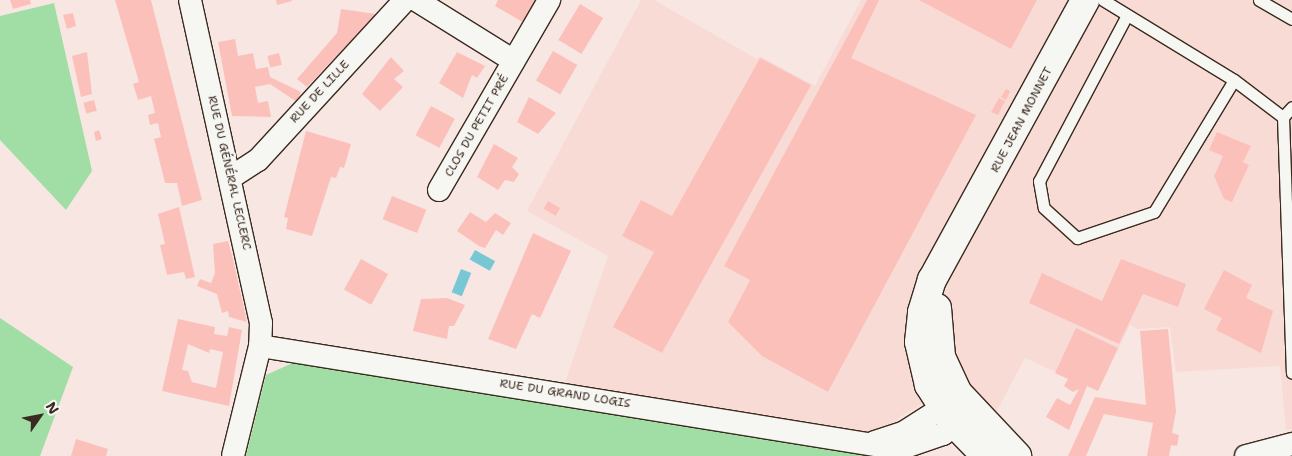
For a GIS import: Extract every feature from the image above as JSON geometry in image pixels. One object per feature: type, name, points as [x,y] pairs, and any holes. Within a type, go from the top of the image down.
[{"type":"street","name":"RUE DU GÉNÉRAL LECLERC","points":[[190,0],[259,309],[260,346],[233,456]]},
{"type":"street","name":"RUE DE LILLE","points":[[230,178],[258,160],[405,0]]},
{"type":"street","name":"CLOS DU PETIT PRÉ","points":[[416,0],[514,61]]},
{"type":"street","name":"CLOS DU PETIT PRÉ","points":[[439,190],[549,0]]},
{"type":"street","name":"RUE JEAN MONNET","points":[[1017,456],[989,444],[953,410],[941,357],[937,322],[940,288],[958,240],[1085,0]]},
{"type":"street","name":"RUE DU GRAND LOGIS","points":[[260,346],[869,443],[903,433],[953,410]]},
{"type":"street","points":[[1246,456],[1292,444]]},
{"type":"lane","points":[[1103,0],[1234,80],[1283,117]]},
{"type":"lane","points":[[1258,0],[1292,18]]},
{"type":"lane","points":[[1127,15],[1039,181],[1044,208],[1077,238],[1154,212],[1234,80]]},
{"type":"lane","points":[[1292,107],[1283,117],[1292,373]]},
{"type":"shaded area","points":[[641,0],[654,0],[757,59],[760,56],[815,86],[861,0],[1292,0],[1292,429],[1286,430],[1280,366],[1176,372],[1170,327],[1138,329],[1130,325],[1098,391],[1025,358],[994,416],[973,398],[921,405],[898,418],[883,453],[733,434],[558,403],[608,256],[527,211]]},
{"type":"green space","points":[[54,3],[92,171],[66,210],[0,140],[0,16]]},
{"type":"green space","points":[[0,318],[73,367],[40,456],[0,456]]},
{"type":"green space","points":[[297,361],[733,434],[883,453],[883,456],[246,456],[266,375]]},
{"type":"water","points":[[475,250],[495,261],[490,271],[470,260]]},
{"type":"water","points":[[461,269],[471,273],[462,296],[452,292]]},
{"type":"building","points":[[10,0],[30,0],[31,4],[13,9]]},
{"type":"building","points":[[115,0],[151,0],[202,200],[182,206],[177,183],[165,183],[154,139],[161,137],[158,123],[150,125],[148,115],[155,113],[151,96],[138,100],[133,84],[139,82]]},
{"type":"building","points":[[276,0],[292,0],[292,1],[277,5]]},
{"type":"building","points":[[498,0],[537,0],[524,23],[495,6]]},
{"type":"building","points":[[867,0],[879,0],[851,58],[976,115],[828,392],[762,356],[728,322],[750,280],[724,266]]},
{"type":"building","points":[[919,0],[1037,0],[1011,49]]},
{"type":"building","points":[[580,4],[603,18],[582,54],[558,40]]},
{"type":"building","points":[[341,9],[376,14],[307,87],[297,79],[337,33]]},
{"type":"building","points":[[73,13],[76,26],[67,29],[63,15]]},
{"type":"building","points":[[235,39],[238,56],[253,53],[256,69],[268,67],[270,77],[301,92],[297,102],[270,84],[255,87],[258,103],[268,101],[271,117],[232,116],[218,42]]},
{"type":"building","points":[[553,51],[577,65],[560,94],[536,80]]},
{"type":"building","points":[[87,52],[92,94],[81,97],[72,56]]},
{"type":"building","points":[[457,52],[485,66],[477,78],[472,75],[463,98],[439,83]]},
{"type":"building","points":[[279,53],[282,65],[270,68],[267,56]]},
{"type":"building","points":[[391,57],[404,71],[394,79],[403,87],[380,111],[362,94]]},
{"type":"building","points":[[760,58],[811,85],[662,353],[613,327],[654,252],[622,236],[641,200],[672,216]]},
{"type":"building","points":[[1006,89],[1010,91],[1006,100],[1001,97]]},
{"type":"building","points":[[529,97],[556,113],[538,134],[517,122]]},
{"type":"building","points":[[999,98],[1005,101],[998,115],[991,112]]},
{"type":"building","points":[[94,100],[97,111],[86,113],[83,103]]},
{"type":"building","points":[[431,106],[455,119],[439,148],[416,135]]},
{"type":"building","points":[[99,130],[102,139],[96,141],[94,132]]},
{"type":"building","points":[[306,131],[351,144],[344,168],[340,167],[336,178],[331,177],[312,236],[286,229],[288,218],[284,217]]},
{"type":"building","points":[[1217,132],[1251,146],[1243,162],[1249,165],[1232,202],[1224,199],[1214,176],[1223,156],[1209,150]]},
{"type":"building","points":[[494,144],[518,158],[512,167],[519,174],[514,182],[505,180],[498,190],[477,177]]},
{"type":"building","points":[[392,196],[426,210],[417,233],[383,219]]},
{"type":"building","points":[[548,201],[560,208],[556,216],[544,209]]},
{"type":"building","points":[[179,207],[195,277],[186,279],[184,272],[167,275],[160,245],[165,244],[158,214]]},
{"type":"building","points":[[470,212],[486,222],[495,213],[511,223],[503,235],[496,230],[485,248],[457,231]]},
{"type":"building","points":[[533,233],[571,251],[540,318],[532,314],[516,349],[488,339]]},
{"type":"building","points":[[228,241],[247,322],[229,317],[228,311],[222,313],[217,294],[197,286],[200,279],[211,283],[215,273],[213,244]]},
{"type":"building","points":[[361,259],[388,274],[371,305],[344,290]]},
{"type":"building","points":[[1121,259],[1186,284],[1178,307],[1143,294],[1119,344],[1029,303],[1042,273],[1102,301]]},
{"type":"building","points":[[1224,270],[1252,285],[1246,298],[1273,311],[1261,353],[1216,330],[1222,318],[1204,309]]},
{"type":"building","points":[[447,298],[465,305],[454,326],[449,326],[447,339],[413,331],[421,299]]},
{"type":"building","points":[[178,319],[215,327],[214,334],[227,336],[229,327],[242,330],[229,406],[162,391]],"holes":[[[188,344],[209,353],[210,349],[223,352],[216,388],[192,382],[188,371],[182,370]]]},
{"type":"building","points":[[1076,328],[1118,348],[1098,391],[1087,386],[1069,430],[1046,417],[1057,398],[1070,405],[1079,389],[1073,392],[1064,386],[1068,379],[1055,373]]},
{"type":"building","points":[[1168,329],[1176,411],[1172,433],[1179,435],[1177,446],[1171,445],[1169,456],[1147,456],[1153,423],[1104,414],[1086,456],[1068,456],[1095,397],[1146,405],[1140,331]]},
{"type":"building","points":[[76,439],[108,449],[106,456],[71,456]]}]
